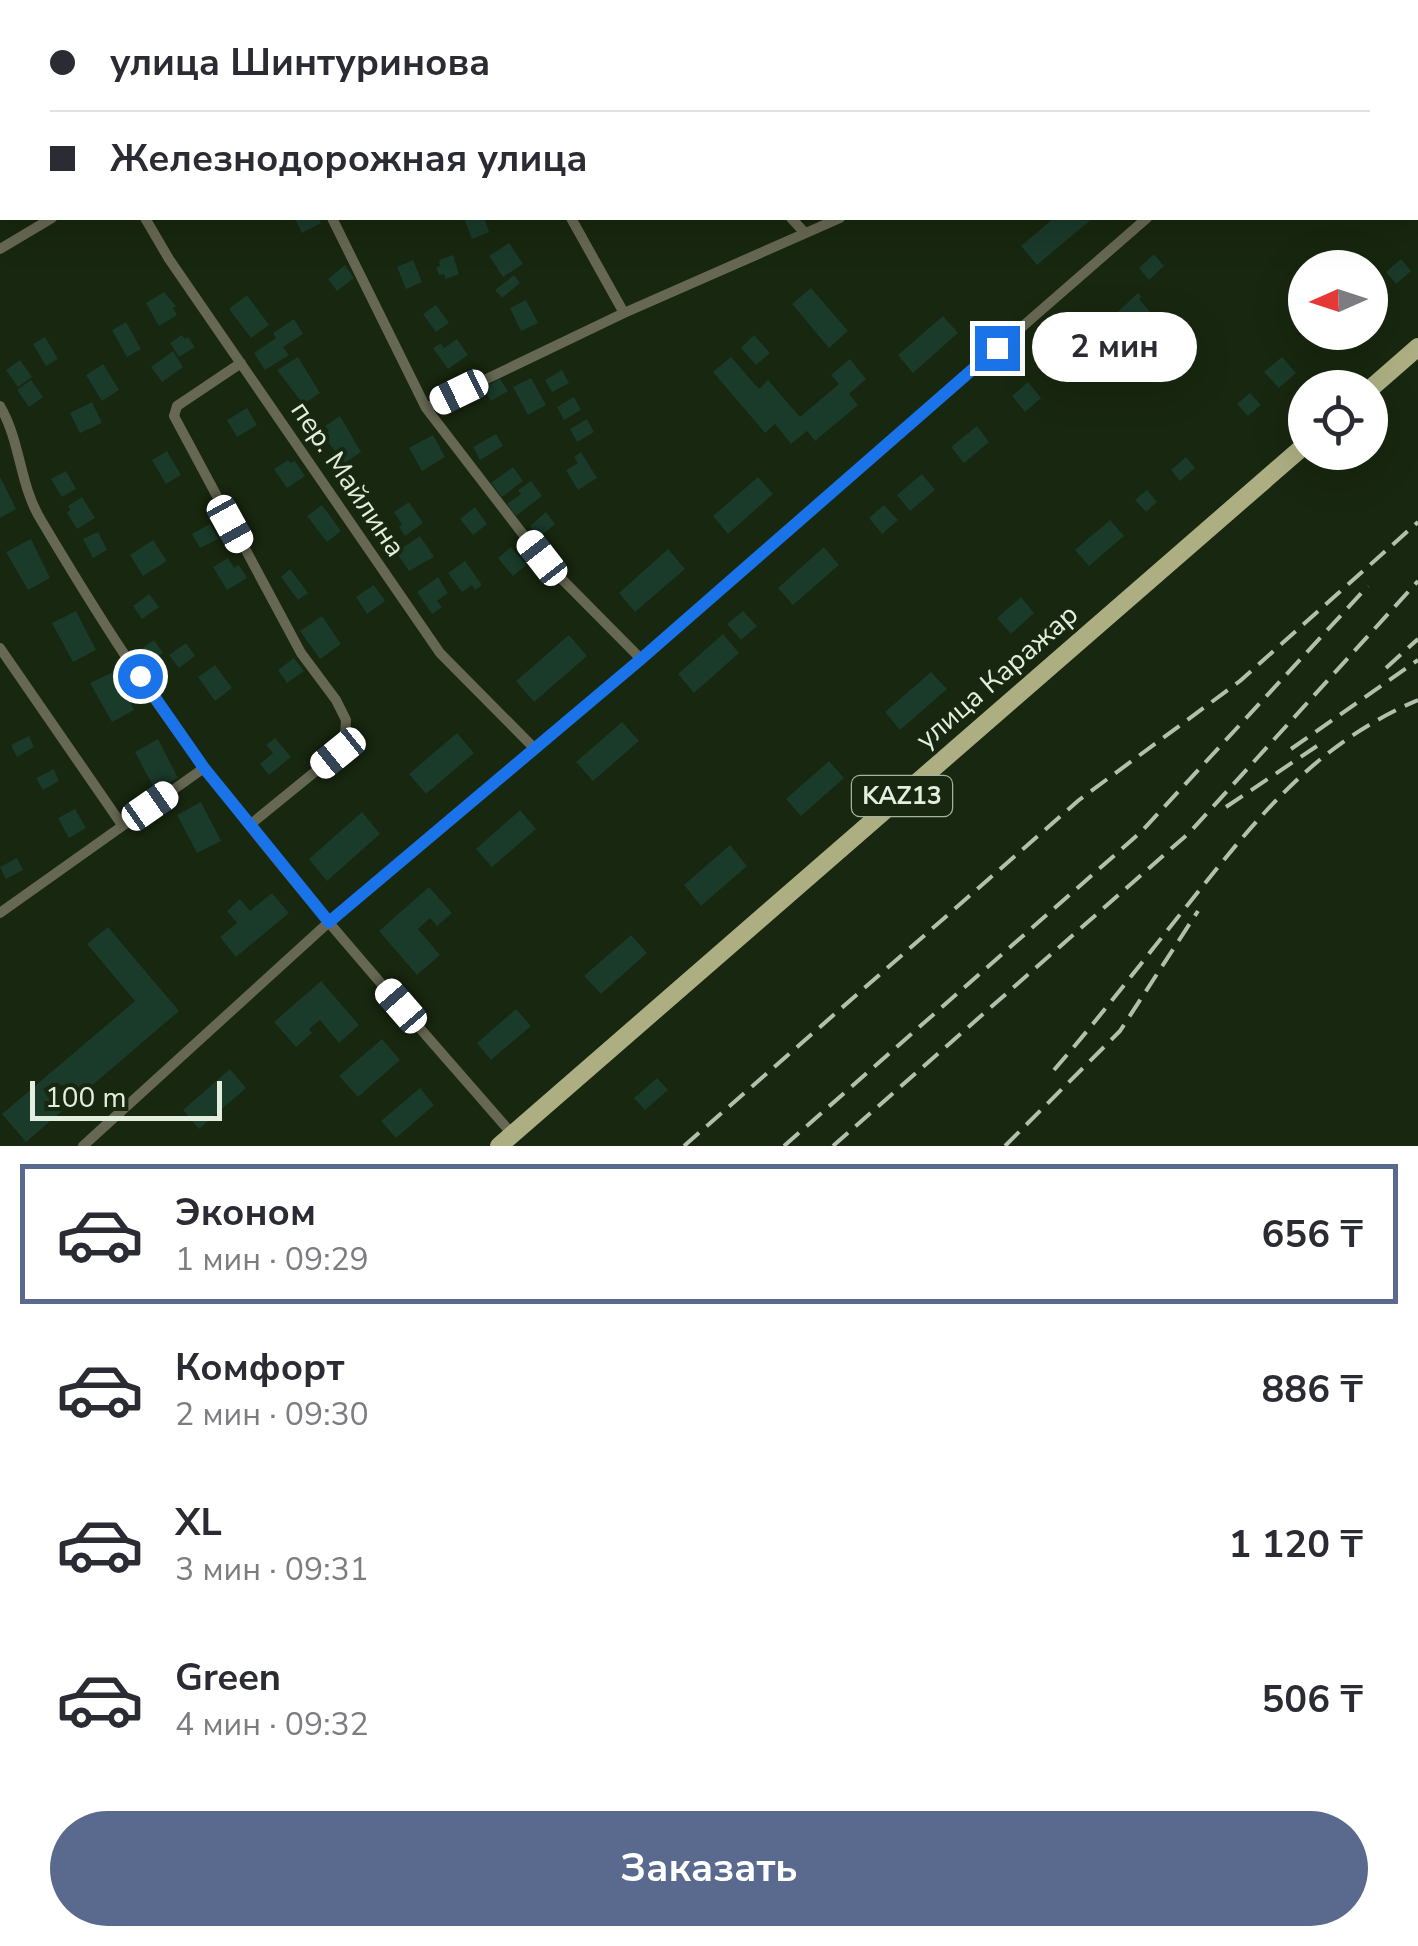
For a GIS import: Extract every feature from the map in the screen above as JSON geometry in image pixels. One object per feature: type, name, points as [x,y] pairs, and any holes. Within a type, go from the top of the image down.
[{"type":"main road","points":[[1388,373],[1418,347]]},
{"type":"main road","name":"улица Каражар","points":[[505,1140],[1288,461]]},
{"type":"street","points":[[0,249],[49,220]]},
{"type":"street","name":"пер. Майлина","points":[[146,220],[440,654],[535,749]]},
{"type":"street","points":[[333,220],[426,408],[542,558],[641,659]]},
{"type":"street","points":[[572,220],[624,313]]},
{"type":"street","points":[[794,220],[805,232]]},
{"type":"street","points":[[426,408],[624,313],[835,220]]},
{"type":"street","points":[[84,1146],[329,922],[641,659],[1145,220]]},
{"type":"street","points":[[240,363],[178,406],[174,416],[301,653],[346,720],[338,753],[251,824]]},
{"type":"street","points":[[0,406],[13,429],[22,476],[37,514],[118,645],[204,768],[505,1140]]},
{"type":"street","points":[[0,648],[122,826]]},
{"type":"street","points":[[0,912],[204,768]]},
{"type":"building","points":[[296,220],[319,220],[321,223],[302,233]]},
{"type":"building","points":[[485,220],[489,232],[472,239],[465,221]]},
{"type":"building","points":[[1052,220],[1091,220],[1037,265],[1021,246]]},
{"type":"building","points":[[509,243],[523,264],[503,277],[489,256]]},
{"type":"building","points":[[1154,254],[1164,266],[1149,280],[1139,268]]},
{"type":"building","points":[[453,255],[459,274],[446,279],[436,267],[440,266],[439,260]]},
{"type":"building","points":[[1401,259],[1411,271],[1396,284],[1388,270]]},
{"type":"building","points":[[413,260],[422,282],[406,289],[397,267]]},
{"type":"building","points":[[345,265],[354,278],[337,291],[328,279]]},
{"type":"building","points":[[514,275],[520,283],[502,298],[495,290]]},
{"type":"building","points":[[811,288],[848,331],[829,348],[792,304]]},
{"type":"building","points":[[164,292],[176,306],[173,308],[177,315],[159,326],[146,303]]},
{"type":"building","points":[[1138,293],[1151,313],[1136,327],[1129,320],[1120,327],[1128,336],[1119,345],[1096,319],[1104,312],[1110,319]]},
{"type":"building","points":[[247,295],[269,325],[251,338],[229,309]]},
{"type":"building","points":[[526,300],[538,323],[521,331],[510,308]]},
{"type":"building","points":[[436,305],[449,323],[436,332],[423,314]]},
{"type":"building","points":[[1080,314],[1093,329],[1077,343],[1064,327]]},
{"type":"building","points":[[943,316],[958,333],[913,373],[898,355]]},
{"type":"building","points":[[294,319],[303,334],[283,347],[289,355],[265,370],[254,353]]},
{"type":"building","points":[[126,322],[141,349],[127,357],[112,330]]},
{"type":"building","points":[[182,335],[195,347],[179,357],[170,343]]},
{"type":"building","points":[[754,335],[770,353],[756,365],[741,348]]},
{"type":"building","points":[[45,337],[58,359],[46,366],[33,344]]},
{"type":"building","points":[[457,339],[468,355],[448,369],[433,348],[441,343],[444,348]]},
{"type":"building","points":[[173,351],[183,367],[162,382],[151,367]]},
{"type":"building","points":[[1066,351],[1080,367],[1064,381],[1050,365]]},
{"type":"building","points":[[298,357],[320,393],[303,404],[277,370]]},
{"type":"building","points":[[731,357],[759,389],[768,380],[800,417],[839,384],[831,375],[850,359],[866,379],[849,394],[858,405],[815,441],[807,431],[791,444],[775,424],[765,433],[713,372]]},
{"type":"building","points":[[1282,357],[1293,370],[1288,370],[1288,380],[1279,388],[1264,372]]},
{"type":"building","points":[[20,360],[32,377],[18,387],[6,370]]},
{"type":"building","points":[[103,364],[119,390],[102,401],[86,375]]},
{"type":"building","points":[[562,370],[569,383],[552,392],[545,380]]},
{"type":"building","points":[[531,378],[546,405],[528,415],[513,387]]},
{"type":"building","points":[[500,379],[508,391],[491,401],[483,388]]},
{"type":"building","points":[[31,380],[43,397],[29,407],[17,390]]},
{"type":"building","points":[[1028,382],[1041,398],[1025,412],[1012,396]]},
{"type":"building","points":[[1250,393],[1261,405],[1248,416],[1237,404]]},
{"type":"building","points":[[574,397],[581,410],[564,420],[557,407]]},
{"type":"building","points":[[92,402],[102,423],[80,433],[70,413]]},
{"type":"building","points":[[247,408],[257,425],[237,437],[227,420]]},
{"type":"building","points":[[340,416],[361,452],[345,463],[322,435],[329,431],[325,426]]},
{"type":"building","points":[[587,419],[594,432],[577,442],[570,429]]},
{"type":"building","points":[[977,426],[989,442],[964,463],[951,447]]},
{"type":"building","points":[[496,434],[503,446],[480,460],[473,447]]},
{"type":"building","points":[[433,435],[445,457],[422,471],[409,448]]},
{"type":"building","points":[[167,451],[181,475],[166,484],[152,460]]},
{"type":"building","points":[[581,452],[597,478],[578,490],[566,470],[578,463],[574,457]]},
{"type":"building","points":[[1186,457],[1195,468],[1180,481],[1171,470]]},
{"type":"building","points":[[288,460],[295,461],[305,476],[287,488],[274,469]]},
{"type":"building","points":[[513,467],[523,481],[502,497],[491,483]]},
{"type":"building","points":[[66,471],[76,489],[62,497],[51,479]]},
{"type":"building","points":[[922,474],[935,490],[910,511],[897,495]]},
{"type":"building","points":[[0,477],[16,509],[0,518]]},
{"type":"building","points":[[758,477],[773,494],[728,534],[713,516]]},
{"type":"building","points":[[531,481],[542,496],[516,516],[507,504]]},
{"type":"building","points":[[1147,490],[1157,502],[1146,512],[1135,500]]},
{"type":"building","points":[[82,497],[95,518],[77,529],[67,513],[68,506]]},
{"type":"building","points":[[409,502],[423,523],[405,536],[394,512]]},
{"type":"building","points":[[322,505],[341,531],[327,542],[307,516]]},
{"type":"building","points":[[884,505],[898,520],[882,534],[869,518]]},
{"type":"building","points":[[475,507],[487,524],[473,535],[460,519]]},
{"type":"building","points":[[546,512],[555,524],[540,537],[530,526]]},
{"type":"building","points":[[1110,520],[1124,536],[1089,566],[1075,550]]},
{"type":"building","points":[[210,524],[218,539],[200,548],[192,534]]},
{"type":"building","points":[[98,532],[107,550],[93,558],[83,539]]},
{"type":"building","points":[[420,536],[434,557],[409,571],[396,552]]},
{"type":"building","points":[[31,539],[50,578],[28,590],[6,552]]},
{"type":"building","points":[[153,540],[167,561],[143,576],[130,555]]},
{"type":"building","points":[[511,547],[526,565],[513,576],[498,558]]},
{"type":"building","points":[[824,547],[839,565],[793,605],[778,588]]},
{"type":"building","points":[[668,549],[685,569],[635,612],[619,593]]},
{"type":"building","points":[[228,558],[234,568],[239,565],[247,578],[227,590],[213,567]]},
{"type":"building","points":[[465,561],[482,585],[475,590],[472,585],[462,592],[448,573]]},
{"type":"building","points":[[290,569],[308,593],[298,600],[281,577]]},
{"type":"building","points":[[438,577],[448,593],[437,601],[442,607],[432,614],[417,592]]},
{"type":"building","points":[[374,585],[385,601],[367,614],[356,597]]},
{"type":"building","points":[[149,594],[159,607],[142,619],[133,606]]},
{"type":"building","points":[[1021,597],[1034,613],[1011,634],[997,618]]},
{"type":"building","points":[[76,611],[96,650],[73,662],[52,623]]},
{"type":"building","points":[[743,611],[757,626],[741,640],[727,624]]},
{"type":"building","points":[[322,616],[341,644],[320,659],[300,631]]},
{"type":"building","points":[[723,634],[739,653],[694,693],[678,674]]},
{"type":"building","points":[[569,635],[587,656],[534,702],[516,681]]},
{"type":"building","points":[[154,640],[163,653],[147,665],[137,652]]},
{"type":"building","points":[[186,643],[195,656],[179,668],[169,655]]},
{"type":"building","points":[[294,658],[304,671],[287,683],[278,670]]},
{"type":"building","points":[[215,665],[232,688],[215,701],[198,677]]},
{"type":"building","points":[[115,671],[134,710],[112,722],[90,683]]},
{"type":"building","points":[[931,672],[947,689],[900,730],[885,712]]},
{"type":"building","points":[[622,722],[639,741],[593,781],[576,762]]},
{"type":"building","points":[[457,733],[474,753],[426,794],[409,774]]},
{"type":"building","points":[[29,736],[34,747],[17,757],[11,745]]},
{"type":"building","points":[[275,738],[291,757],[269,775],[260,764],[273,753],[266,745]]},
{"type":"building","points":[[158,739],[178,778],[155,790],[135,752]]},
{"type":"building","points":[[829,761],[844,778],[801,816],[786,799]]},
{"type":"building","points":[[54,769],[59,781],[43,790],[36,778]]},
{"type":"building","points":[[201,802],[221,841],[197,853],[177,815]]},
{"type":"building","points":[[75,809],[86,828],[69,838],[58,818]]},
{"type":"building","points":[[520,810],[536,829],[492,867],[476,849]]},
{"type":"building","points":[[362,812],[380,834],[327,881],[309,859]]},
{"type":"building","points":[[730,845],[747,866],[701,906],[684,885]]},
{"type":"building","points":[[17,858],[23,870],[6,879],[0,867]]},
{"type":"building","points":[[429,887],[452,913],[437,926],[430,918],[418,929],[440,955],[417,975],[379,931]]},
{"type":"building","points":[[272,893],[289,913],[236,957],[220,937],[237,923],[227,911],[240,899],[250,911]]},
{"type":"building","points":[[108,927],[179,1011],[26,1142],[2,1114],[135,1001],[87,944]]},
{"type":"building","points":[[631,935],[647,953],[601,994],[584,976]]},
{"type":"building","points":[[321,981],[359,1025],[339,1043],[320,1020],[296,1047],[274,1022]]},
{"type":"building","points":[[516,1009],[531,1026],[491,1060],[477,1043]]},
{"type":"building","points":[[382,1039],[400,1060],[358,1097],[339,1076]]},
{"type":"building","points":[[230,1069],[246,1088],[199,1129],[183,1110]]},
{"type":"building","points":[[657,1078],[668,1090],[645,1110],[634,1098]]},
{"type":"building","points":[[420,1088],[434,1105],[396,1138],[381,1121]]},
{"type":"railway","points":[[684,1146],[1079,800],[1240,681],[1418,522]]},
{"type":"railway","points":[[833,1146],[1189,833],[1418,581]]},
{"type":"railway","points":[[784,1146],[1141,832],[1368,586]]},
{"type":"railway","points":[[1386,668],[1418,639]]},
{"type":"railway","points":[[1291,749],[1418,660]]},
{"type":"railway","points":[[1054,1070],[1265,812],[1348,738],[1418,700]]},
{"type":"railway","points":[[1226,807],[1317,746]]},
{"type":"railway","points":[[1005,1146],[1120,1031],[1198,911]]},
{"type":"route","points":[[140,676],[204,768],[329,922],[641,659],[997,348]]}]
